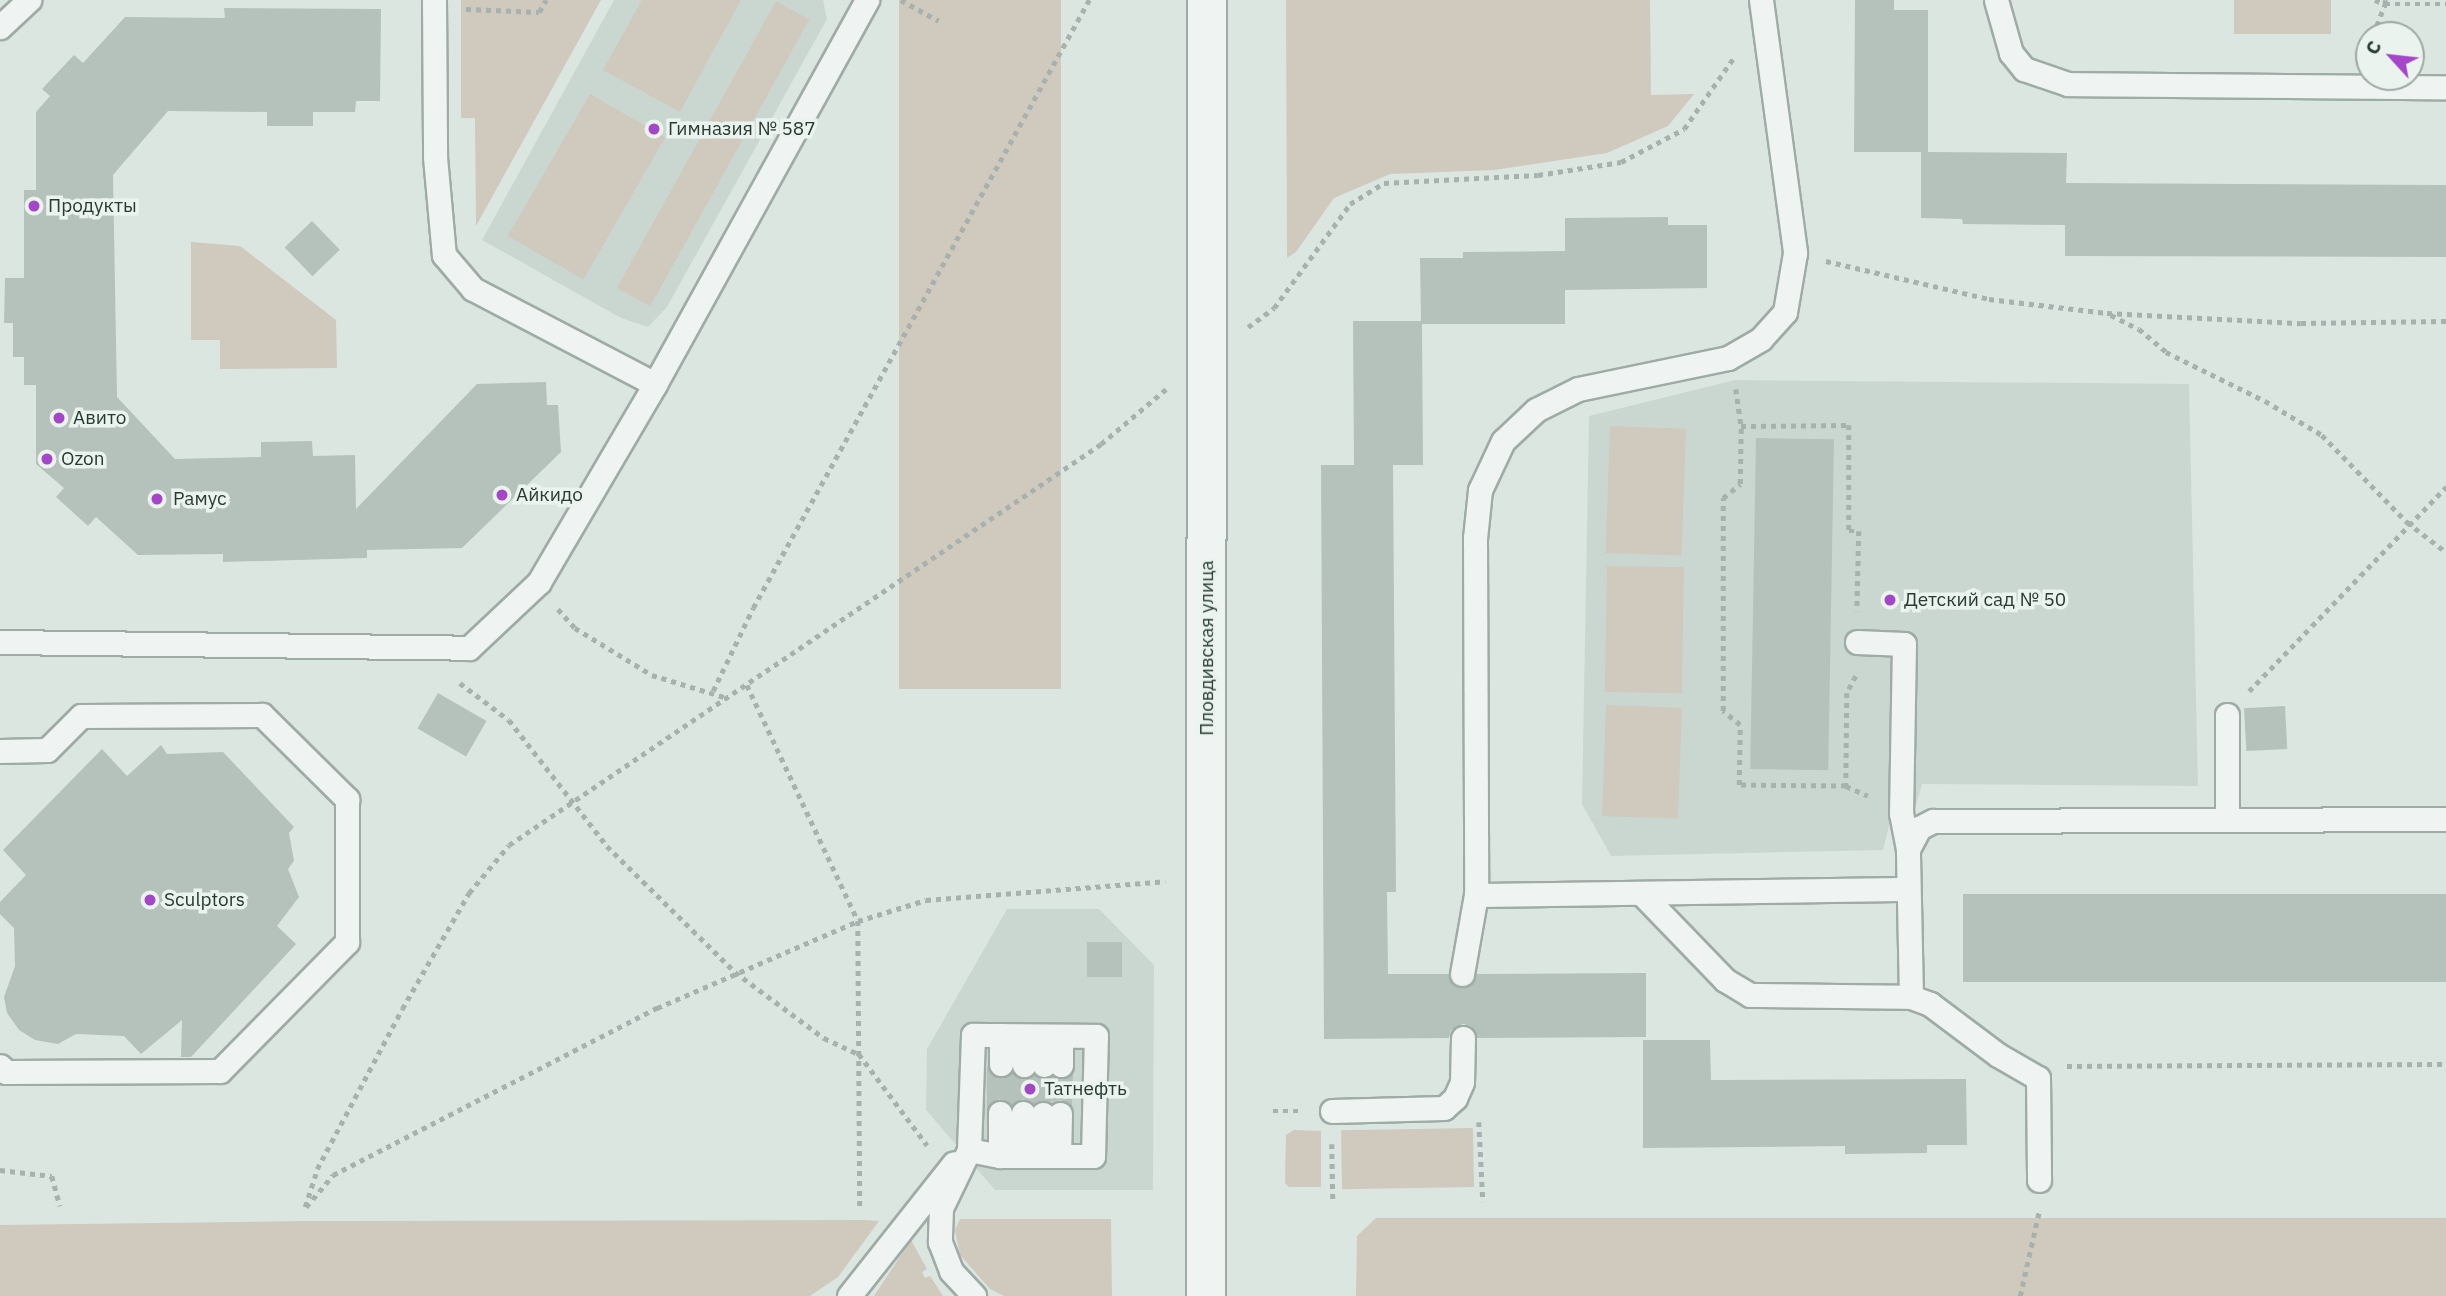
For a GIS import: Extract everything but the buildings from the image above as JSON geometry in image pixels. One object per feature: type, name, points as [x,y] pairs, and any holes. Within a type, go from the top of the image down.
[{"type":"street","name":"Пловдивская улица","points":[[1206,1296],[1207,0]]},
{"type":"lane","points":[[0,27],[29,0]]},
{"type":"lane","points":[[0,642],[469,648],[539,582],[655,384],[867,0]]},
{"type":"lane","points":[[1462,974],[1476,895],[1476,514],[1490,462],[1518,424],[1578,389],[1747,350],[1785,312],[1795,254],[1760,0]]},
{"type":"lane","points":[[1996,0],[2011,53],[2024,69],[2067,84],[2446,87]]},
{"type":"lane","points":[[435,4],[435,157],[444,255],[472,289],[655,384]]},
{"type":"lane","points":[[1857,642],[1904,644],[1902,802],[1908,849],[1906,889],[1911,997]]},
{"type":"lane","points":[[0,751],[47,751],[81,716],[262,715],[347,799],[347,942],[220,1071],[6,1072],[0,1066]]},
{"type":"lane","points":[[2227,715],[2227,817]]},
{"type":"lane","points":[[1908,849],[1919,828],[1933,821],[2227,817],[2446,819]]},
{"type":"lane","points":[[1476,895],[1906,889]]},
{"type":"lane","points":[[1641,893],[1725,980],[1750,995],[1911,997],[1930,1004],[1998,1055],[2038,1078],[2039,1180]]},
{"type":"lane","points":[[969,1150],[1031,1156],[1093,1156],[1096,1036],[973,1035],[969,1150],[941,1208],[940,1242],[951,1271],[974,1296]]},
{"type":"lane","points":[[1033,1036],[1032,1065],[1033,1036]]},
{"type":"lane","points":[[1332,1111],[1419,1111],[1444,1108],[1455,1098],[1462,1082],[1463,1038]]},
{"type":"lane","points":[[1031,1156],[1031,1114],[1031,1156]]},
{"type":"lane","points":[[849,1296],[916,1208],[969,1150]]},
{"type":"path","points":[[435,4],[539,12],[546,0]]},
{"type":"path","points":[[901,0],[939,21]]},
{"type":"path","points":[[713,691],[753,608],[1089,0]]},
{"type":"path","points":[[2375,0],[2446,4]]},
{"type":"path","points":[[2378,21],[2385,2]]},
{"type":"path","points":[[1274,308],[1350,204],[1384,183],[1538,175],[1621,162],[1684,130],[1731,58],[1766,48]]},
{"type":"path","points":[[1795,254],[1989,299],[2107,313],[2301,323],[2446,321]]},
{"type":"path","points":[[2107,313],[2139,329],[2176,358],[2265,401],[2322,435],[2407,522],[2446,552]]},
{"type":"path","points":[[1735,380],[1741,426],[1740,484],[1723,498],[1723,711],[1740,726],[1739,785],[1846,786],[1857,794],[1902,802]]},
{"type":"path","points":[[1166,881],[926,900],[858,921],[657,1007],[333,1175],[305,1208],[317,1169],[469,893],[509,845],[1101,444],[1167,389]]},
{"type":"path","points":[[1741,426],[1849,425],[1849,531],[1859,531],[1856,678],[1847,693],[1846,786]]},
{"type":"path","points":[[2227,715],[2407,522],[2446,487]]},
{"type":"path","points":[[539,582],[575,628],[605,649],[652,675],[713,691],[724,697]]},
{"type":"path","points":[[425,648],[457,681],[509,720],[607,846],[735,972],[824,1038],[859,1054],[931,1150]]},
{"type":"path","points":[[747,685],[858,921],[860,1208]]},
{"type":"path","points":[[2038,1078],[2067,1066],[2446,1064]]},
{"type":"path","points":[[1455,1098],[1480,1122],[1483,1202]]},
{"type":"path","points":[[1332,1111],[1333,1202]]},
{"type":"path","points":[[0,1170],[52,1176],[60,1206]]},
{"type":"path","points":[[2020,1296],[2039,1204]]},
{"type":"shaded area","points":[[461,0],[601,0],[476,226],[475,118],[461,118]]},
{"type":"shaded area","name":"Гимназия № 587","points":[[614,0],[823,0],[827,19],[667,307],[648,327],[621,318],[482,240]]},
{"type":"shaded area","points":[[642,0],[741,0],[680,112],[603,70]]},
{"type":"shaded area","points":[[899,0],[1061,0],[1061,689],[899,689]]},
{"type":"shaded area","points":[[1286,0],[1650,0],[1651,95],[1694,94],[1668,126],[1607,153],[1494,170],[1390,174],[1334,198],[1296,252],[1287,258]]},
{"type":"shaded area","points":[[2234,0],[2331,0],[2331,34],[2234,34]]},
{"type":"shaded area","points":[[776,1],[809,19],[650,306],[617,288]]},
{"type":"shaded area","points":[[590,94],[665,138],[583,280],[508,236]]},
{"type":"shaded area","points":[[191,242],[240,246],[336,320],[337,368],[220,369],[220,340],[191,340]]},
{"type":"shaded area","name":"Детский сад № 50","points":[[1735,380],[2189,384],[2198,786],[1922,784],[1916,805],[1891,818],[1883,850],[1611,856],[1582,804],[1589,416]]},
{"type":"shaded area","points":[[1610,426],[1686,429],[1682,556],[1606,553]]},
{"type":"shaded area","points":[[1607,566],[1684,567],[1682,693],[1605,692]]},
{"type":"shaded area","points":[[1606,705],[1682,708],[1678,819],[1602,816]]},
{"type":"shaded area","points":[[1007,909],[1099,909],[1154,965],[1153,1190],[995,1190],[926,1110],[927,1049]]},
{"type":"shaded area","points":[[1473,1128],[1474,1187],[1342,1189],[1341,1130]]},
{"type":"shaded area","points":[[1294,1130],[1321,1131],[1321,1187],[1289,1187],[1285,1183],[1286,1135]]},
{"type":"shaded area","points":[[1376,1218],[2446,1218],[2446,1296],[1356,1296],[1357,1236]]},
{"type":"shaded area","points":[[960,1219],[1111,1219],[1112,1296],[1004,1296],[990,1289],[960,1255],[955,1230]]},
{"type":"shaded area","points":[[305,1221],[879,1221],[838,1277],[810,1296],[0,1296],[0,1225]]},
{"type":"shaded area","points":[[911,1240],[927,1269],[922,1272],[925,1278],[930,1276],[943,1296],[874,1296]]},
{"type":"place","name":"Гимназия № 587","points":[[654,129]]},
{"type":"place","name":"Продукты","points":[[34,206]]},
{"type":"place","name":"Авито","points":[[59,418]]},
{"type":"place","name":"Ozon","points":[[47,459]]},
{"type":"place","name":"Айкидо","points":[[502,495]]},
{"type":"place","name":"Рамус","points":[[157,499]]},
{"type":"place","name":"Детский сад № 50","points":[[1890,600]]},
{"type":"place","name":"Sculptors","points":[[150,900]]},
{"type":"place","name":"Татнефть","points":[[1030,1089]]}]
